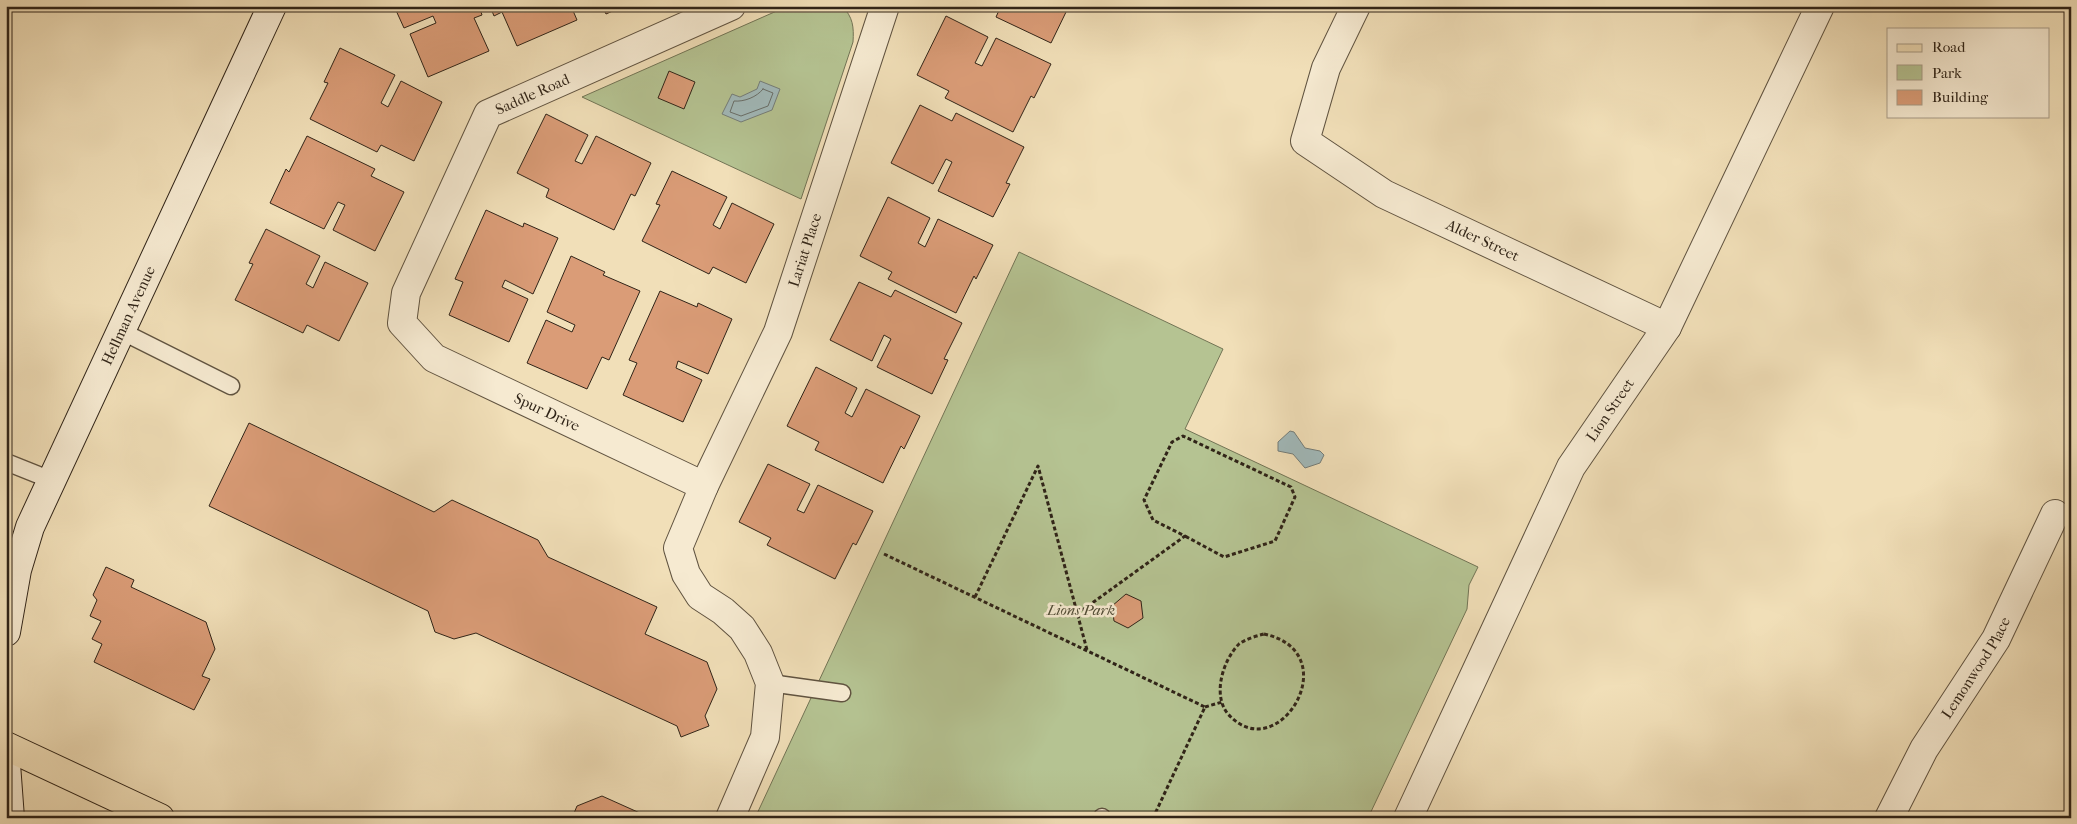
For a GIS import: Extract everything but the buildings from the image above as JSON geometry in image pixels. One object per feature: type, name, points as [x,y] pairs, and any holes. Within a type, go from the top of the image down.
[{"type":"main road","points":[[6,746],[160,818]]},
{"type":"street","name":"Hellman Avenue","points":[[6,632],[17,570],[30,527],[272,6]]},
{"type":"street","name":"Saddle Road","points":[[402,323],[406,293],[488,114],[731,6]]},
{"type":"street","name":"Lariat Place","points":[[770,683],[758,653],[742,628],[723,611],[700,596],[686,574],[678,548],[704,486],[778,332],[885,6]]},
{"type":"street","name":"Alder Street","points":[[1356,6],[1326,68],[1305,141],[1384,194],[1667,327]]},
{"type":"street","name":"Lion Street","points":[[1408,818],[1571,467],[1667,327],[1820,6]]},
{"type":"street","name":"Spur Drive","points":[[402,323],[434,358],[704,486]]},
{"type":"street","name":"Lemonwood Place","points":[[1889,818],[1924,749],[1996,639],[2054,514]]},
{"type":"street","points":[[730,818],[765,737],[770,683]]},
{"type":"street","points":[[6,764],[10,818]]},
{"type":"lane","points":[[122,331],[231,386]]},
{"type":"lane","points":[[6,462],[51,480]]},
{"type":"lane","points":[[770,683],[842,694]]},
{"type":"path","points":[[1183,436],[1291,487],[1296,497],[1275,541],[1224,557],[1185,536],[1153,520],[1144,500],[1172,442],[1183,436]]},
{"type":"path","points":[[975,598],[1038,466],[1087,651]]},
{"type":"path","points":[[1077,614],[1185,536]]},
{"type":"path","points":[[884,554],[1205,707],[1222,702]]},
{"type":"path","points":[[1264,634],[1277,637],[1296,653],[1303,664],[1304,685],[1292,710],[1276,725],[1257,729],[1247,726],[1228,713],[1222,702],[1221,681],[1233,652],[1241,643],[1264,634]]},
{"type":"path","points":[[1153,818],[1205,707]]},
{"type":"green space","points":[[788,6],[842,6],[851,18],[853,32],[853,42],[801,199],[582,97]]},
{"type":"green space","name":"Lions Park","points":[[1019,252],[1223,349],[1185,429],[1478,567],[1469,585],[1467,609],[1368,818],[755,818]]},
{"type":"water","points":[[760,81],[780,89],[772,110],[741,122],[722,114],[732,94],[740,97],[757,89]]},
{"type":"water","points":[[1290,431],[1294,432],[1305,448],[1320,451],[1324,455],[1320,463],[1305,468],[1293,454],[1278,451],[1278,442]]}]
